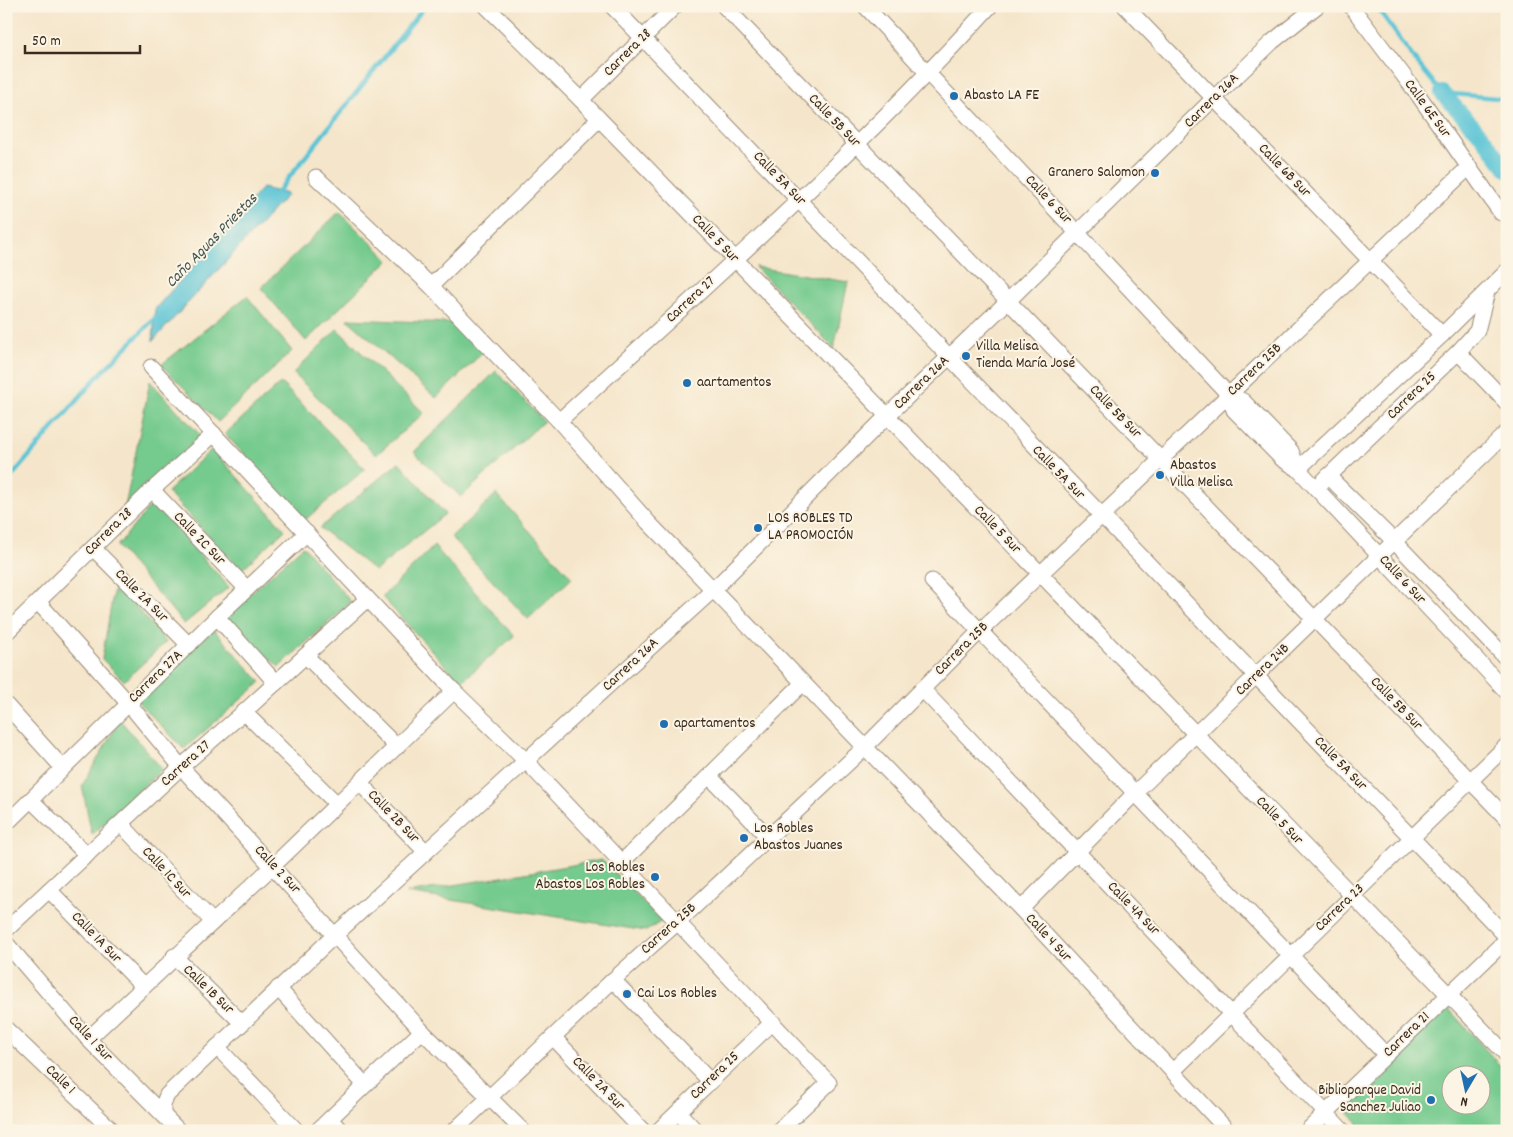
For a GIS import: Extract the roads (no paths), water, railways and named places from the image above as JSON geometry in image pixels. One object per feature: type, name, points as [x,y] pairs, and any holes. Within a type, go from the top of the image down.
[{"type":"street","name":"Calle 5 Sur","points":[[486,6],[599,119],[1507,1055]]},
{"type":"street","name":"Calle 5A Sur","points":[[612,6],[1507,938]]},
{"type":"street","name":"Carrera 28","points":[[580,100],[675,6]]},
{"type":"street","name":"Calle 5B Sur","points":[[724,6],[1507,819]]},
{"type":"street","name":"Calle 6 Sur","points":[[866,6],[1229,395],[1234,410],[1282,459],[1298,469],[1507,692]]},
{"type":"street","name":"Carrera 27","points":[[560,421],[798,200],[929,74],[990,6]]},
{"type":"street","name":"Calle 6B Sur","points":[[1125,6],[1442,335]]},
{"type":"street","name":"Carrera 26A","points":[[163,1112],[163,1105],[167,1095],[217,1046],[336,934],[713,590],[887,416],[1008,301],[1272,42],[1318,6]]},
{"type":"street","name":"Calle 6E Sur","points":[[1351,6],[1501,213]]},
{"type":"street","points":[[431,286],[599,119]]},
{"type":"street","name":"Carrera 25B","points":[[454,1131],[613,980],[678,922],[865,747],[979,632],[1469,167]]},
{"type":"street","name":"Calle 4 Sur","points":[[316,177],[431,286],[560,421],[633,506],[1021,909],[1228,1131]]},
{"type":"street","name":"Carrera 25","points":[[1298,469],[1442,335],[1507,271]]},
{"type":"street","name":"Carrera 25","points":[[1316,488],[1458,352],[1477,331],[1487,292]]},
{"type":"street","points":[[1458,352],[1507,403]]},
{"type":"street","points":[[151,367],[454,691],[526,761],[829,1083],[778,1131]]},
{"type":"street","name":"Carrera 24B","points":[[1021,909],[1134,794],[1507,432]]},
{"type":"street","name":"Carrera 28","points":[[6,633],[152,490],[214,434]]},
{"type":"street","points":[[1328,476],[1395,542],[1507,659]]},
{"type":"street","name":"Calle 2C Sur","points":[[152,490],[247,589]]},
{"type":"street","name":"Carrera 27A","points":[[6,824],[62,767],[307,532]]},
{"type":"street","name":"Calle 2A Sur","points":[[93,548],[189,645]]},
{"type":"street","points":[[932,581],[1290,957],[1386,1055]]},
{"type":"street","name":"Carrera 27","points":[[6,930],[181,767],[276,684],[367,599]]},
{"type":"street","name":"Calle 2 Sur","points":[[38,602],[129,704],[181,767],[336,934],[422,1031],[523,1131]]},
{"type":"street","points":[[217,617],[276,684]]},
{"type":"street","points":[[306,656],[396,747]]},
{"type":"street","points":[[622,862],[803,683]]},
{"type":"street","name":"Calle 4A Sur","points":[[922,689],[1343,1131]]},
{"type":"street","points":[[88,1039],[174,956],[273,866],[454,691]]},
{"type":"street","points":[[6,705],[62,767]]},
{"type":"street","points":[[244,712],[337,804]]},
{"type":"street","name":"Carrera 23","points":[[1173,1071],[1507,746]]},
{"type":"street","points":[[710,777],[768,837]]},
{"type":"street","name":"Calle 2B Sur","points":[[360,783],[426,852]]},
{"type":"street","points":[[31,800],[87,855]]},
{"type":"street","name":"Calle 1C Sur","points":[[121,824],[212,921]]},
{"type":"street","name":"Calle 1A Sur","points":[[49,890],[143,986]]},
{"type":"street","name":"Carrera 21","points":[[1308,1131],[1507,938]]},
{"type":"street","name":"Calle 1 Sur","points":[[6,943],[88,1039],[163,1112],[179,1131]]},
{"type":"street","name":"Calle 1B Sur","points":[[174,956],[242,1023]]},
{"type":"street","points":[[613,980],[710,1080]]},
{"type":"street","points":[[278,988],[365,1085]]},
{"type":"street","name":"Carrera 25","points":[[658,1131],[772,1022]]},
{"type":"street","name":"Calle 1","points":[[6,1028],[113,1131]]},
{"type":"street","points":[[317,1131],[422,1031]]},
{"type":"street","name":"Calle 2A Sur","points":[[553,1037],[643,1131]]},
{"type":"street","points":[[217,1046],[297,1131]]},
{"type":"street","points":[[678,1112],[696,1131]]},
{"type":"street","points":[[330,1119],[341,1131]]},
{"type":"water","points":[[262,188],[288,194],[153,341],[155,309]]},
{"type":"waterway","name":"Caño Aguas Priestas","points":[[275,195],[425,6]]},
{"type":"waterway","name":"Caño Aguas Priestas","points":[[1376,6],[1415,60],[1442,93],[1507,99]]},
{"type":"waterway","points":[[1442,93],[1482,136],[1507,169]]},
{"type":"waterway","name":"Caño Aguas Priestas","points":[[6,483],[96,378],[158,315]]},
{"type":"place","name":"Abasto LA FE","points":[[954,96]]},
{"type":"place","name":"Granero Salomon","points":[[1155,173]]},
{"type":"place","name":"Villa Melisa Tienda María José","points":[[966,356]]},
{"type":"place","name":"aartamentos","points":[[687,383]]},
{"type":"place","name":"Abastos Villa Melisa","points":[[1160,475]]},
{"type":"place","name":"LOS ROBLES TD LA PROMOCIÓN","points":[[758,528]]},
{"type":"place","name":"apartamentos","points":[[664,724]]},
{"type":"place","name":"Los Robles Abastos Juanes","points":[[744,838]]},
{"type":"place","name":"Los Robles Abastos Los Robles","points":[[655,877]]},
{"type":"place","name":"Cai Los Robles","points":[[627,994]]},
{"type":"place","name":"Biblioparque David Sanchez Juliao","points":[[1431,1100]]}]
